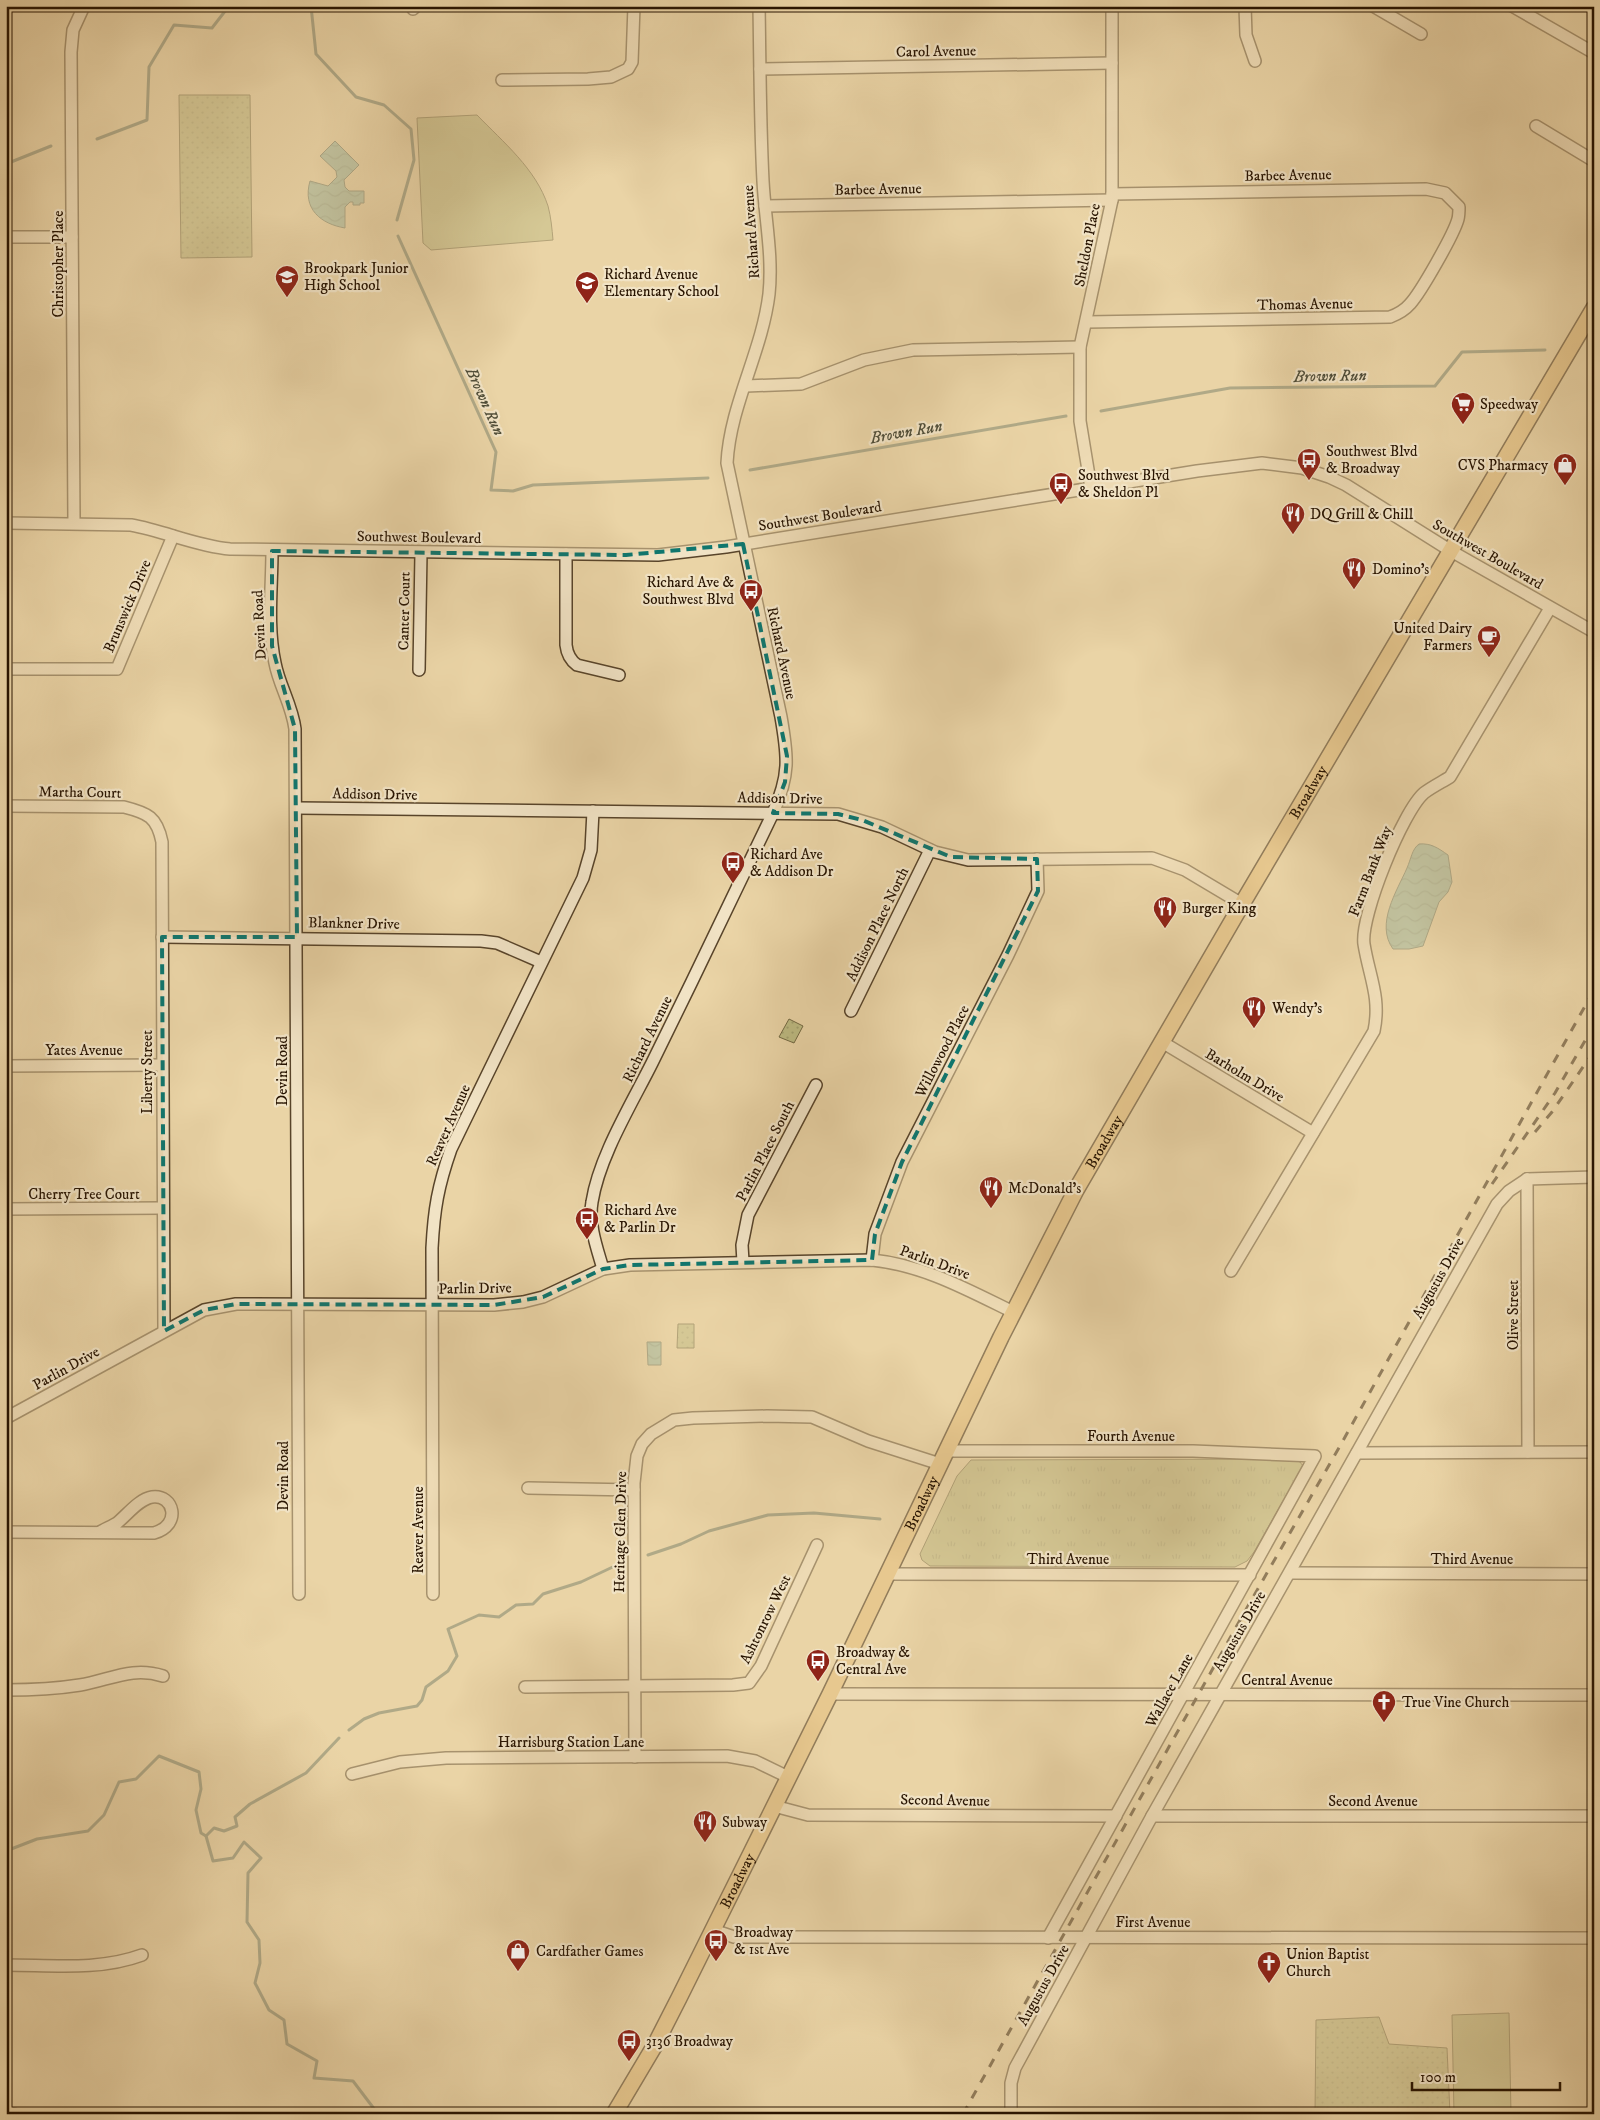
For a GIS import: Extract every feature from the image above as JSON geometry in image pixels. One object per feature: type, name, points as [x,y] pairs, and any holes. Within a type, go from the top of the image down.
[{"type":"main road","name":"Broadway","points":[[614,2114],[655,2045],[713,1930],[830,1694],[1013,1312],[1076,1190],[1242,904],[1594,308]]},
{"type":"street","name":"Christopher Place","points":[[74,523],[71,52],[73,30],[84,6]]},
{"type":"street","points":[[502,80],[588,80],[620,74],[628,69],[632,62],[634,6]]},
{"type":"street","name":"Richard Avenue","points":[[604,1269],[594,1236],[591,1204],[598,1178],[624,1120],[773,814],[785,782],[787,756],[781,717],[727,463],[728,448],[762,330],[769,297],[770,241],[765,206],[761,132],[759,6]]},
{"type":"street","name":"Sheldon Place","points":[[1091,488],[1080,421],[1080,347],[1087,322],[1112,197],[1112,6]]},
{"type":"street","points":[[1245,6],[1246,36],[1255,61]]},
{"type":"street","points":[[1373,6],[1420,34]]},
{"type":"street","points":[[1512,6],[1594,53]]},
{"type":"street","name":"Carol Avenue","points":[[760,69],[1112,63]]},
{"type":"street","points":[[1536,126],[1594,160]]},
{"type":"street","name":"Barbee Avenue","points":[[765,206],[1426,189],[1445,194],[1459,207]]},
{"type":"street","name":"Thomas Avenue","points":[[1087,322],[1390,317],[1405,309],[1417,294],[1458,220],[1459,207]]},
{"type":"street","points":[[6,237],[72,237]]},
{"type":"street","points":[[746,386],[801,384],[864,360],[913,350],[1080,347]]},
{"type":"street","name":"Southwest Boulevard","points":[[6,523],[131,525],[213,548],[272,551],[658,554],[743,544],[1251,464],[1302,468],[1346,486],[1451,551],[1594,632]]},
{"type":"street","name":"Brunswick Drive","points":[[6,668],[117,669],[174,536]]},
{"type":"street","name":"Devin Road","points":[[272,551],[272,646],[275,664],[294,717],[297,808],[299,1594]]},
{"type":"street","name":"Canter Court","points":[[418,670],[421,553]]},
{"type":"street","points":[[566,554],[567,653],[572,662],[620,675]]},
{"type":"street","name":"Farm Bank Way","points":[[1231,1271],[1374,1031],[1378,1008],[1364,944],[1364,930],[1392,849],[1411,811],[1424,793],[1450,777],[1550,608]]},
{"type":"street","name":"Martha Court","points":[[6,806],[124,807],[139,810],[151,816]]},
{"type":"street","name":"Addison Drive","points":[[297,808],[838,814],[882,827],[930,850],[968,860],[1152,858],[1185,870],[1242,904]]},
{"type":"street","name":"Reaver Avenue","points":[[433,1594],[432,1304],[434,1214],[439,1182],[451,1149],[586,871],[591,850],[593,811]]},
{"type":"street","name":"Liberty Street","points":[[151,816],[159,828],[162,842],[164,1331]]},
{"type":"street","name":"Addison Place North","points":[[851,1011],[930,850]]},
{"type":"street","name":"Willowood Place","points":[[872,1260],[875,1234],[902,1162],[1008,955],[1038,891],[1036,859]]},
{"type":"street","name":"Blankner Drive","points":[[162,937],[481,940],[497,943],[541,962]]},
{"type":"street","name":"Barholm Drive","points":[[1162,1042],[1313,1133]]},
{"type":"street","name":"Yates Avenue","points":[[6,1066],[162,1065]]},
{"type":"street","name":"Parlin Place South","points":[[742,1262],[742,1245],[748,1215],[816,1085]]},
{"type":"street","points":[[1527,1179],[1594,1177]]},
{"type":"street","name":"Olive Street","points":[[1527,1179],[1528,1452]]},
{"type":"street","name":"Augustus Drive","points":[[1011,2114],[1011,2083],[1015,2068],[1088,1937],[1152,1816],[1497,1204],[1509,1191],[1527,1179]]},
{"type":"street","name":"Cherry Tree Court","points":[[6,1210],[162,1208]]},
{"type":"street","name":"Parlin Drive","points":[[6,1418],[204,1310],[220,1306],[298,1304],[494,1305],[523,1302],[561,1290],[604,1269],[630,1265],[872,1260],[906,1265],[956,1283],[1013,1312]]},
{"type":"street","name":"Heritage Glen Drive","points":[[635,1757],[634,1490],[637,1456],[642,1444],[651,1434],[674,1420],[693,1418],[767,1416],[812,1418],[868,1441],[943,1458]]},
{"type":"street","name":"Fourth Avenue","points":[[943,1458],[1193,1452],[1314,1456]]},
{"type":"street","points":[[1358,1453],[1594,1452]]},
{"type":"street","name":"Wallace Lane","points":[[1048,1938],[1314,1456]]},
{"type":"street","points":[[528,1488],[634,1490]]},
{"type":"street","points":[[6,1532],[154,1533],[169,1526],[172,1510],[168,1502],[161,1497],[150,1497],[116,1524],[100,1532]]},
{"type":"street","name":"Ashtonrow West","points":[[634,1687],[749,1683],[761,1666],[818,1546]]},
{"type":"street","name":"Third Avenue","points":[[1290,1573],[1594,1574]]},
{"type":"street","name":"Third Avenue","points":[[887,1574],[1250,1575]]},
{"type":"street","points":[[6,1690],[46,1690],[134,1672],[148,1671],[163,1676]]},
{"type":"street","points":[[525,1687],[634,1687]]},
{"type":"street","name":"Central Avenue","points":[[830,1694],[1594,1695]]},
{"type":"street","name":"Harrisburg Station Lane","points":[[352,1774],[400,1762],[427,1759],[635,1757],[742,1758],[764,1765],[788,1777]]},
{"type":"street","name":"Second Avenue","points":[[774,1806],[808,1815],[1116,1816]]},
{"type":"street","name":"Second Avenue","points":[[1152,1816],[1594,1816]]},
{"type":"street","name":"First Avenue","points":[[713,1930],[734,1937],[1594,1938]]},
{"type":"street","points":[[6,1965],[98,1966],[128,1961],[142,1956]]},
{"type":"street","points":[[6,2114],[14,2114]]},
{"type":"highlighted area","points":[[743,544],[787,756],[785,782],[773,813],[838,814],[862,820],[951,857],[1037,859],[1038,891],[902,1162],[875,1234],[872,1260],[630,1265],[603,1269],[543,1297],[494,1305],[236,1304],[204,1310],[164,1331],[162,937],[297,937],[295,729],[272,646],[272,551],[626,555]]},
{"type":"green space","points":[[179,95],[250,95],[252,257],[181,258]]},
{"type":"green space","points":[[477,115],[518,157],[536,180],[548,206],[553,240],[431,250],[423,243],[417,118]]},
{"type":"green space","points":[[789,1019],[803,1026],[794,1043],[779,1037]]},
{"type":"green space","points":[[678,1324],[694,1324],[694,1348],[677,1348]]},
{"type":"green space","points":[[1293,1459],[1300,1462],[1303,1466],[1254,1552],[1247,1561],[1235,1567],[930,1566],[922,1560],[920,1554],[957,1476],[971,1460]]},
{"type":"green space","points":[[1509,2013],[1511,2114],[1454,2114],[1452,2015]]},
{"type":"green space","points":[[1379,2017],[1389,2044],[1447,2048],[1450,2114],[1315,2114],[1316,2020]]},
{"type":"water","points":[[335,141],[359,165],[344,180],[345,187],[349,191],[364,191],[364,203],[353,205],[353,202],[350,202],[345,207],[345,228],[321,219],[311,207],[309,200],[310,181],[328,186],[337,177],[336,171],[320,156]]},
{"type":"water","points":[[1419,844],[1431,845],[1448,855],[1452,882],[1448,892],[1439,902],[1423,946],[1409,949],[1393,949],[1386,929],[1387,918],[1393,897],[1413,851]]},
{"type":"water","points":[[647,1342],[661,1342],[661,1365],[648,1365]]},
{"type":"waterway","name":"Brown Run","points":[[97,139],[147,120],[149,67],[174,25],[212,28],[229,6]]},
{"type":"waterway","name":"Brown Run","points":[[311,6],[316,54],[356,97],[384,105],[411,129],[414,160],[397,220]]},
{"type":"waterway","name":"Brown Run","points":[[6,164],[51,146]]},
{"type":"waterway","name":"Brown Run","points":[[398,236],[496,452],[491,490],[513,491],[533,485],[708,478]]},
{"type":"waterway","name":"Brown Run","points":[[1101,411],[1230,388],[1435,386],[1462,352],[1545,350]]},
{"type":"waterway","name":"Brown Run","points":[[750,470],[1066,416]]},
{"type":"waterway","points":[[648,1555],[681,1544],[709,1531],[768,1515],[814,1513],[880,1519]]},
{"type":"waterway","points":[[349,1730],[364,1719],[379,1713],[417,1706],[422,1700],[426,1687],[448,1671],[457,1656],[448,1629],[479,1615],[499,1617],[516,1605],[533,1604],[543,1594],[581,1582],[619,1564]]},
{"type":"waterway","points":[[206,1836],[214,1828],[224,1831],[237,1826],[235,1817],[250,1804],[306,1773],[339,1738]]},
{"type":"waterway","points":[[6,1851],[37,1839],[88,1831],[104,1815],[119,1782],[136,1779],[159,1756],[199,1772],[201,1789],[196,1810],[201,1833],[206,1836],[213,1861],[233,1858],[244,1842],[261,1858],[248,1873],[247,1922],[259,1940],[260,1963],[255,1983],[269,2010],[284,2020],[287,2044],[317,2061],[314,2078],[353,2081],[378,2114]]},
{"type":"railway","points":[[963,2114],[1340,1446],[1594,990]]},
{"type":"railway","points":[[1492,1184],[1555,1093],[1594,1025]]},
{"type":"railway","points":[[1535,1132],[1552,1112],[1594,1051]]},
{"type":"place","name":"Brookpark Junior High School","points":[[287,298]]},
{"type":"place","name":"Richard Avenue Elementary School","points":[[587,304]]},
{"type":"place","name":"Speedway","points":[[1463,425]]},
{"type":"place","name":"Southwest Blvd & Broadway","points":[[1309,481]]},
{"type":"place","name":"CVS Pharmacy","points":[[1565,486]]},
{"type":"place","name":"Southwest Blvd & Sheldon Pl","points":[[1061,505]]},
{"type":"place","name":"DQ Grill & Chill","points":[[1293,535]]},
{"type":"place","name":"Domino's","points":[[1354,590]]},
{"type":"place","name":"Richard Ave & Southwest Blvd","points":[[751,612]]},
{"type":"place","name":"United Dairy Farmers","points":[[1489,658]]},
{"type":"place","name":"Richard Ave & Addison Dr","points":[[733,884]]},
{"type":"place","name":"Burger King","points":[[1165,929]]},
{"type":"place","name":"Wendy's","points":[[1254,1029]]},
{"type":"place","name":"McDonald's","points":[[991,1209]]},
{"type":"place","name":"Richard Ave & Parlin Dr","points":[[587,1240]]},
{"type":"place","name":"Broadway & Central Ave","points":[[818,1682]]},
{"type":"place","name":"True Vine Church","points":[[1384,1723]]},
{"type":"place","name":"Subway","points":[[705,1843]]},
{"type":"place","name":"Broadway & 1st Ave","points":[[716,1962]]},
{"type":"place","name":"Cardfather Games","points":[[518,1972]]},
{"type":"place","name":"Union Baptist Church","points":[[1269,1984]]},
{"type":"place","name":"3136 Broadway","points":[[629,2062]]}]
